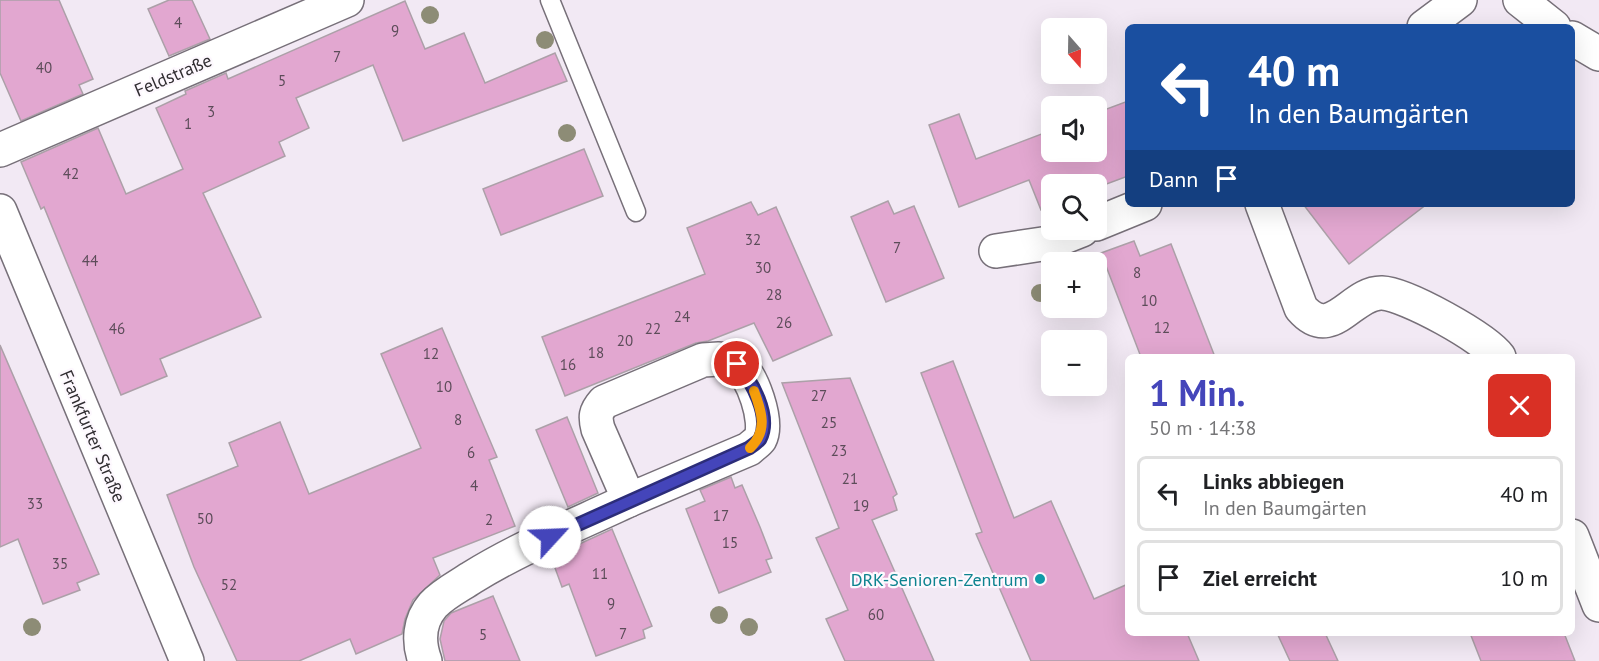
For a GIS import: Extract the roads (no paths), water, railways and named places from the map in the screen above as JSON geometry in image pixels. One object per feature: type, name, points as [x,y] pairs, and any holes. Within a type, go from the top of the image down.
[{"type":"street","name":"Feldstraße","points":[[0,150],[347,0]]},
{"type":"street","points":[[1428,24],[1460,0]]},
{"type":"street","points":[[1520,0],[1550,24]]},
{"type":"street","points":[[1575,40],[1599,54]]},
{"type":"street","points":[[1107,220],[1138,207]]},
{"type":"street","points":[[1263,207],[1302,308],[1309,316],[1319,321],[1332,319],[1380,293],[1396,296],[1473,334],[1497,354]]},
{"type":"street","name":"Frankfurter Straße","points":[[0,211],[187,661]]},
{"type":"street","points":[[996,251],[1057,240]]},
{"type":"street","points":[[425,661],[419,646],[423,623],[433,605],[447,594],[515,554],[629,500],[749,448],[759,439],[763,426],[761,411],[749,378],[737,364],[719,359],[704,360],[604,402],[597,410],[595,418],[598,429],[629,500]]},
{"type":"street","points":[[1575,545],[1599,605]]},
{"type":"lane","points":[[550,0],[636,212]]},
{"type":"place","name":"DRK-Senioren-Zentrum","points":[[1040,579]]}]
